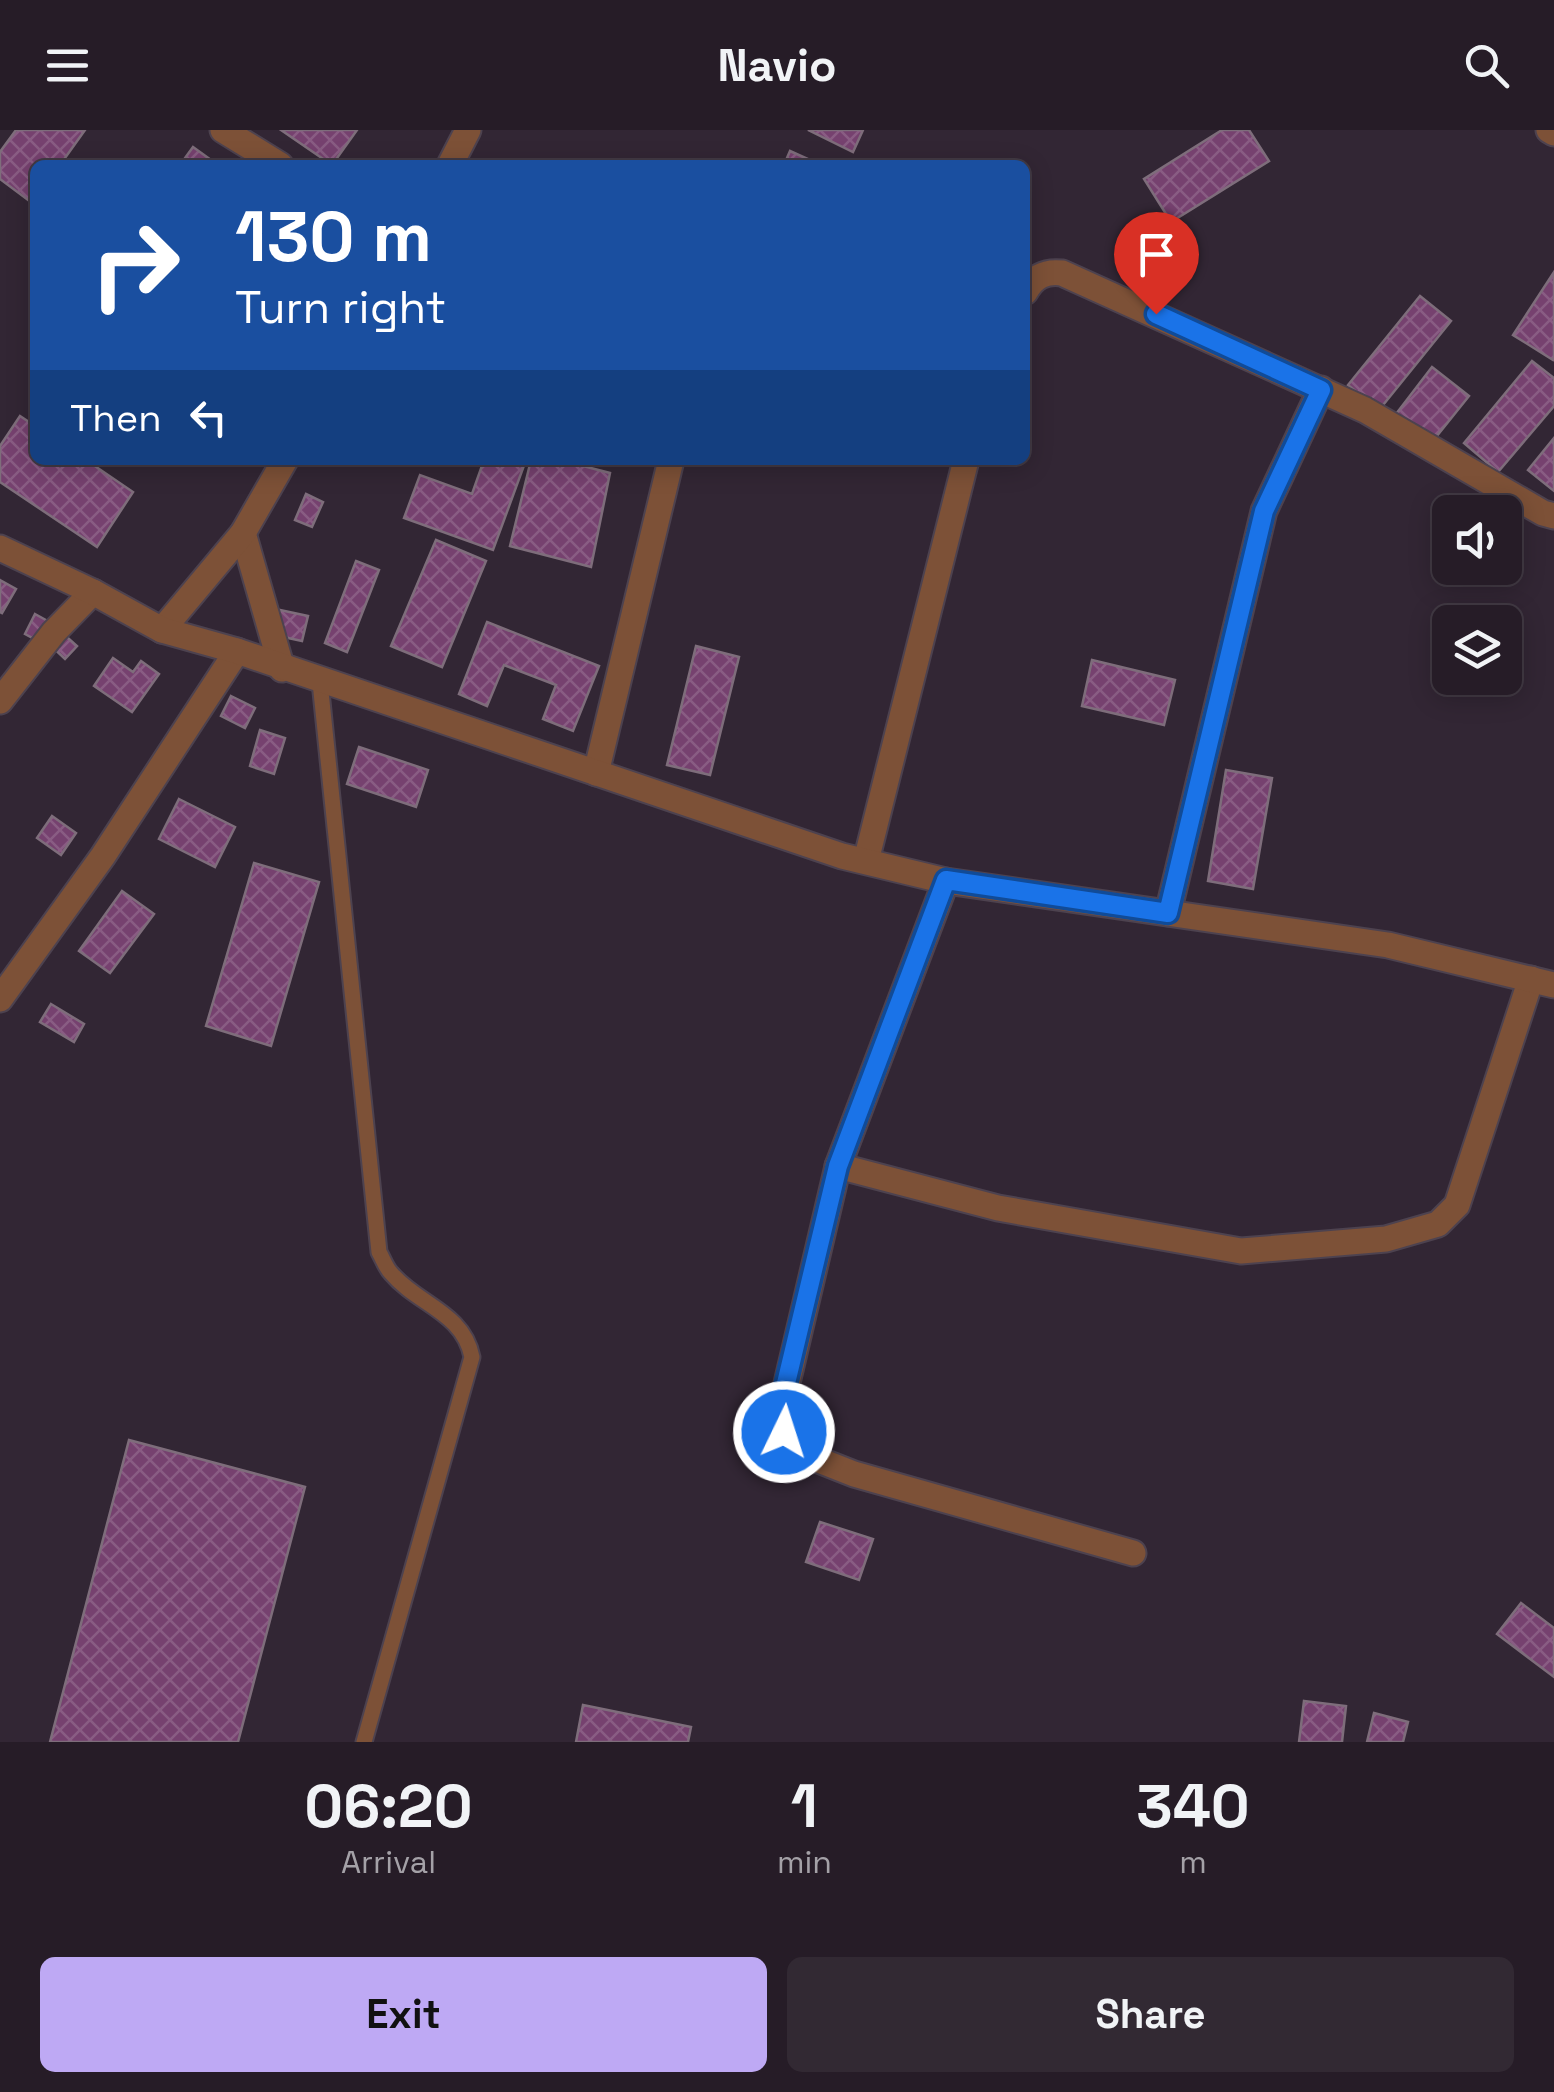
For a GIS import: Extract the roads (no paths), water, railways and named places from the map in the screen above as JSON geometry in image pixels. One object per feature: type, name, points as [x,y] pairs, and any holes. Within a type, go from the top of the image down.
[{"type":"street","points":[[223,130],[272,160]]},
{"type":"street","points":[[453,160],[468,130]]},
{"type":"street","points":[[1030,283],[1050,271],[1062,273],[1365,410],[1554,516]]},
{"type":"street","points":[[1168,913],[1264,511],[1321,390]]},
{"type":"street","points":[[162,630],[242,532],[282,465]]},
{"type":"street","points":[[596,774],[671,465]]},
{"type":"street","points":[[866,861],[965,465]]},
{"type":"street","points":[[242,532],[282,669]]},
{"type":"street","points":[[0,548],[162,630],[237,651],[320,682],[866,861],[946,880],[1388,945],[1543,982],[1458,1205],[1438,1224],[1386,1239],[1241,1251],[998,1208],[838,1166]]},
{"type":"street","points":[[0,700],[54,632],[93,592]]},
{"type":"street","points":[[0,999],[102,856],[237,651]]},
{"type":"street","points":[[946,880],[838,1166],[782,1400],[784,1432],[806,1454],[854,1474],[1133,1553]]},
{"type":"lane","points":[[320,682],[379,1252],[391,1273],[454,1321],[468,1339],[472,1357],[364,1742]]}]
